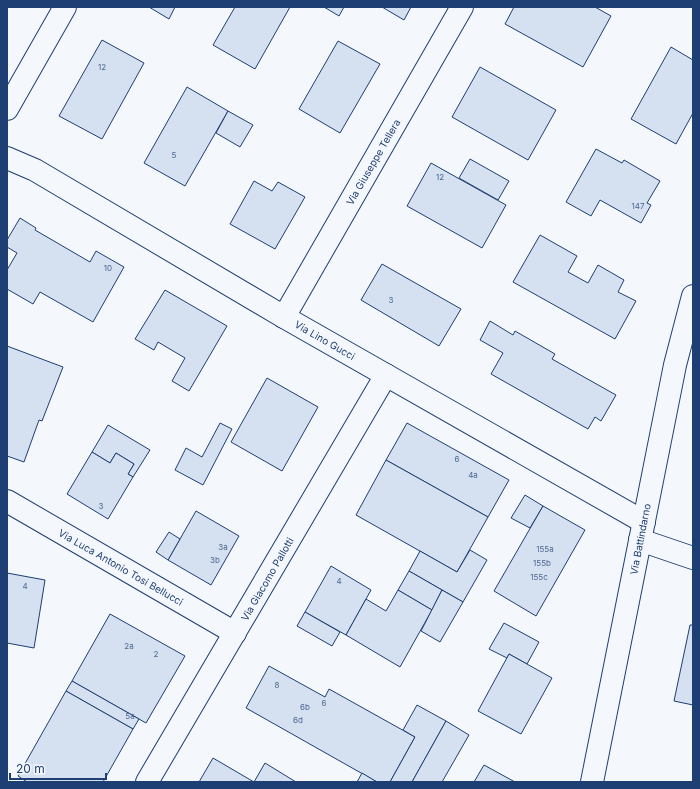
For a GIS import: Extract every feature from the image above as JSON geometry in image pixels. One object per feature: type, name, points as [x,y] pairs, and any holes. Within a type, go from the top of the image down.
[{"type":"street","points":[[7,109],[65,7]]},
{"type":"street","name":"Via Giuseppe Tellera","points":[[284,317],[462,7]]},
{"type":"street","name":"Via Lino Gucci","points":[[7,158],[35,170],[284,317],[386,375],[642,531],[693,558]]},
{"type":"street","name":"Via Battindarno","points":[[592,782],[675,366],[693,296]]},
{"type":"street","name":"Via Giacomo Pallotti","points":[[146,782],[386,375]]},
{"type":"street","name":"Via Luca Antonio Tosi Bellucci","points":[[7,501],[235,633]]},
{"type":"building","points":[[149,7],[175,7],[169,19]]},
{"type":"building","points":[[235,7],[290,7],[255,69],[213,45]]},
{"type":"building","points":[[324,7],[344,7],[339,16]]},
{"type":"building","points":[[382,7],[411,7],[404,20]]},
{"type":"building","points":[[514,7],[595,7],[611,16],[583,67],[505,24]]},
{"type":"building","points":[[102,40],[144,63],[102,139],[59,116]]},
{"type":"building","points":[[338,41],[380,64],[340,133],[299,109]]},
{"type":"building","points":[[671,47],[693,60],[693,113],[676,144],[631,119]]},
{"type":"building","points":[[480,67],[556,110],[528,160],[452,117]]},
{"type":"building","points":[[187,87],[228,111],[185,186],[144,163]]},
{"type":"building","points":[[228,111],[253,125],[240,147],[216,133]]},
{"type":"building","points":[[596,149],[622,163],[624,160],[660,181],[647,203],[651,205],[641,223],[600,200],[591,216],[566,202]]},
{"type":"building","points":[[470,159],[509,181],[498,200],[459,178]]},
{"type":"building","points":[[431,163],[506,205],[482,248],[407,206]]},
{"type":"building","points":[[254,181],[272,191],[278,182],[305,197],[275,249],[230,224]]},
{"type":"building","points":[[20,218],[36,228],[35,230],[90,262],[96,251],[124,267],[93,322],[40,292],[33,304],[7,289],[7,270],[17,253],[7,247],[7,240]]},
{"type":"building","points":[[540,235],[577,256],[568,272],[588,283],[598,265],[624,280],[618,292],[636,301],[615,339],[513,282]]},
{"type":"building","points":[[382,264],[461,309],[439,346],[361,300]]},
{"type":"building","points":[[165,290],[227,326],[189,391],[172,381],[185,358],[158,342],[154,350],[135,339]]},
{"type":"building","points":[[490,321],[513,335],[515,331],[555,354],[552,359],[616,395],[601,421],[595,417],[588,429],[491,374],[503,353],[480,340]]},
{"type":"building","points":[[7,346],[63,367],[42,421],[39,420],[24,462],[7,456]]},
{"type":"building","points":[[267,378],[318,407],[282,471],[231,442]]},
{"type":"building","points":[[220,423],[232,429],[203,485],[175,470],[186,448],[202,457]]},
{"type":"building","points":[[407,423],[509,480],[488,517],[386,460]]},
{"type":"building","points":[[108,425],[150,450],[133,477],[128,474],[134,464],[116,453],[110,463],[92,452]]},
{"type":"building","points":[[92,452],[110,463],[116,453],[134,464],[128,474],[133,477],[108,519],[67,494]]},
{"type":"building","points":[[386,460],[488,517],[457,572],[356,515]]},
{"type":"building","points":[[525,495],[543,506],[530,528],[511,518]]},
{"type":"building","points":[[543,506],[585,530],[536,616],[494,591]]},
{"type":"building","points":[[196,511],[239,536],[211,585],[168,560]]},
{"type":"building","points":[[169,532],[180,539],[168,560],[156,552]]},
{"type":"building","points":[[470,550],[487,560],[463,602],[409,571],[420,551],[457,572]]},
{"type":"building","points":[[331,566],[371,590],[346,635],[305,612]]},
{"type":"building","points":[[409,571],[442,590],[432,610],[398,590]]},
{"type":"building","points":[[7,573],[45,580],[34,648],[7,643]]},
{"type":"building","points":[[398,590],[432,610],[400,667],[346,635],[366,599],[386,611]]},
{"type":"building","points":[[442,590],[463,602],[440,642],[421,631]]},
{"type":"building","points":[[305,612],[340,632],[332,646],[297,626]]},
{"type":"building","points":[[110,614],[185,656],[146,723],[72,681]]},
{"type":"building","points":[[504,623],[539,642],[527,664],[509,654],[507,658],[489,649]]},
{"type":"building","points":[[690,625],[693,625],[693,705],[674,701]]},
{"type":"building","points":[[509,654],[552,678],[521,734],[478,711]]},
{"type":"building","points":[[269,666],[325,697],[329,689],[415,737],[390,782],[377,782],[246,708]]},
{"type":"building","points":[[72,681],[139,719],[133,729],[66,691]]},
{"type":"building","points":[[66,691],[133,729],[103,782],[27,782],[18,776]]},
{"type":"building","points":[[417,705],[446,721],[412,782],[390,782],[415,737],[403,730]]},
{"type":"building","points":[[446,721],[469,735],[442,782],[412,782]]},
{"type":"building","points":[[213,758],[254,782],[199,782]]},
{"type":"building","points":[[265,763],[296,782],[254,782]]},
{"type":"building","points":[[484,765],[515,782],[474,782]]},
{"type":"building","points":[[362,773],[377,782],[357,782]]}]
